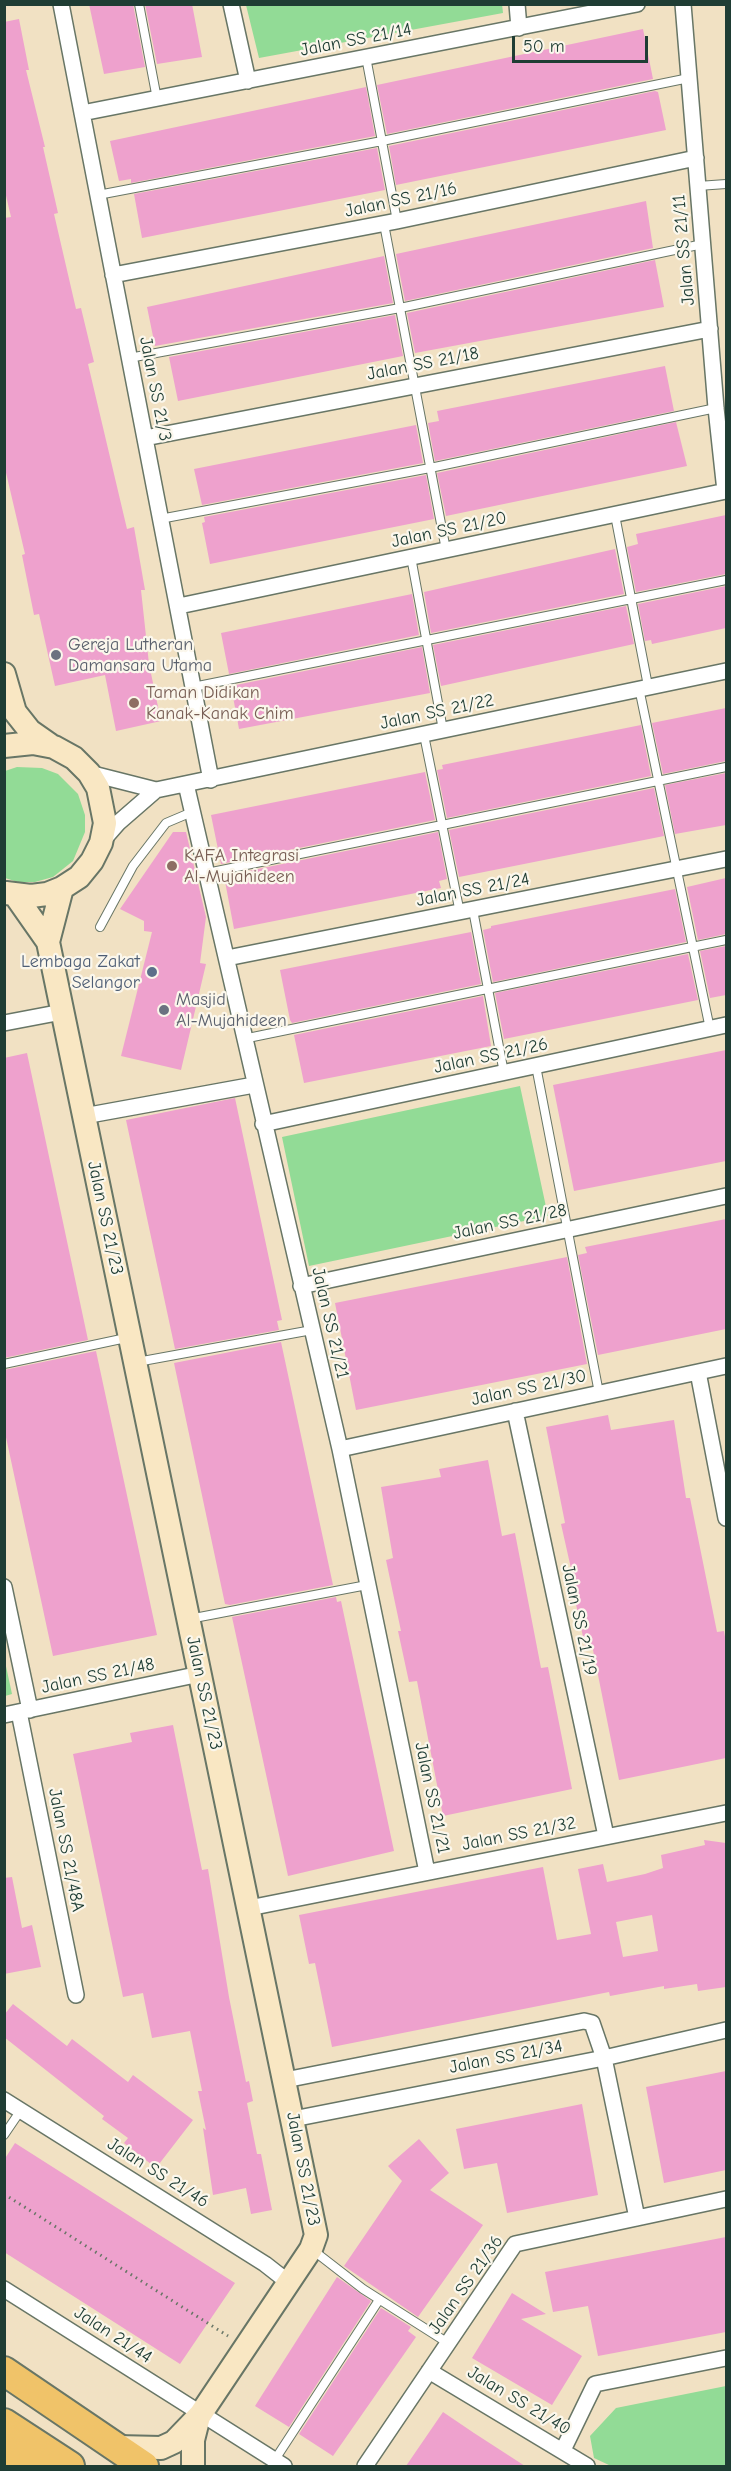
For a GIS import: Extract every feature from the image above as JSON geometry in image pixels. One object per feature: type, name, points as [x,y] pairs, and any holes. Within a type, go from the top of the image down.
[{"type":"highway","points":[[4,2371],[115,2457]]},
{"type":"highway","points":[[4,2395],[115,2457],[144,2466]]},
{"type":"highway","points":[[4,2423],[70,2466]]},
{"type":"highway","points":[[4,2452],[29,2466]]},
{"type":"street","name":"Jalan SS 21/3","points":[[61,4],[211,780]]},
{"type":"street","points":[[231,4],[248,81]]},
{"type":"street","points":[[517,4],[519,28]]},
{"type":"street","name":"Jalan SS 21/14","points":[[82,113],[519,28],[599,8],[637,4]]},
{"type":"street","name":"Jalan SS 21/11","points":[[683,4],[716,408],[726,491]]},
{"type":"street","name":"Jalan SS 21/16","points":[[113,275],[391,223],[696,158]]},
{"type":"street","name":"Jalan SS 21/18","points":[[145,438],[710,329]]},
{"type":"street","name":"Jalan SS 21/20","points":[[179,606],[726,491]]},
{"type":"street","name":"Jalan SS 21/22","points":[[89,773],[156,790],[726,671]]},
{"type":"street","points":[[4,674],[15,712],[30,731],[74,758],[89,773],[103,805],[105,823],[101,843],[92,861],[79,877],[62,888],[31,897],[10,894]]},
{"type":"street","points":[[4,746],[33,742],[54,747]]},
{"type":"street","name":"Jalan SS 21/21","points":[[186,784],[227,958],[243,1039],[340,1449],[427,1872]]},
{"type":"street","name":"Jalan SS 21/22","points":[[101,843],[118,823],[156,790]]},
{"type":"street","name":"Jalan SS 21/24","points":[[227,958],[726,859]]},
{"type":"street","name":"Jalan SS 21/23","points":[[62,888],[48,942],[316,2235],[311,2249],[200,2415],[174,2442],[160,2448],[115,2457]]},
{"type":"street","name":"Jalan SS 21/23","points":[[10,894],[48,942]]},
{"type":"street","points":[[4,1023],[62,1012]]},
{"type":"street","name":"Jalan SS 21/26","points":[[263,1124],[726,1025]]},
{"type":"street","points":[[84,1116],[254,1085]]},
{"type":"street","name":"Jalan SS 21/28","points":[[302,1286],[726,1196]]},
{"type":"street","name":"Jalan SS 21/30","points":[[340,1449],[726,1366]]},
{"type":"street","points":[[698,1372],[726,1518]]},
{"type":"street","name":"Jalan SS 21/19","points":[[515,1411],[606,1836]]},
{"type":"street","name":"Jalan SS 21/48A","points":[[4,1587],[18,1712],[76,1995]]},
{"type":"street","name":"Jalan SS 21/48","points":[[18,1712],[200,1674]]},
{"type":"street","name":"Jalan SS 21/32","points":[[249,1908],[726,1813]]},
{"type":"street","points":[[285,2080],[584,2021],[592,2022],[604,2058],[637,2218]]},
{"type":"street","name":"Jalan SS 21/34","points":[[293,2119],[604,2058],[726,2030]]},
{"type":"street","name":"Jalan SS 21/46","points":[[4,2100],[265,2264],[288,2282]]},
{"type":"street","name":"Jalan SS 21/36","points":[[366,2466],[515,2244],[726,2199]]},
{"type":"street","name":"Jalan 21/44","points":[[4,2289],[279,2464]]},
{"type":"street","points":[[563,2450],[596,2384],[726,2358]]},
{"type":"street","name":"Jalan SS 21/40","points":[[429,2371],[587,2466]]},
{"type":"street","name":"Jalan SS 21/23","points":[[193,2466],[193,2440],[200,2415]]},
{"type":"lane","points":[[139,4],[157,99]]},
{"type":"lane","points":[[366,57],[382,141],[400,308],[446,550]]},
{"type":"lane","points":[[98,195],[382,141],[689,78]]},
{"type":"lane","points":[[698,186],[726,184]]},
{"type":"lane","points":[[129,358],[400,308],[703,244]]},
{"type":"lane","points":[[160,519],[430,468],[716,408]]},
{"type":"lane","points":[[615,514],[659,781],[710,1029]]},
{"type":"lane","points":[[411,557],[443,730]]},
{"type":"lane","points":[[193,687],[726,580]]},
{"type":"lane","points":[[424,735],[442,825],[488,989],[504,1073]]},
{"type":"lane","points":[[207,873],[726,767]]},
{"type":"lane","points":[[100,927],[133,866],[166,823],[192,812]]},
{"type":"lane","points":[[243,1039],[726,940]]},
{"type":"lane","points":[[536,1066],[599,1393]]},
{"type":"lane","points":[[135,1362],[312,1330]]},
{"type":"lane","points":[[4,1364],[130,1338]]},
{"type":"lane","points":[[189,1619],[368,1585]]},
{"type":"lane","points":[[4,2135],[21,2110]]},
{"type":"lane","points":[[311,2249],[380,2300],[448,2343]]},
{"type":"lane","points":[[279,2464],[380,2300]]},
{"type":"path","points":[[4,2194],[245,2347]]},
{"type":"green space","points":[[502,4],[503,13],[259,58],[246,5]]},
{"type":"green space","points":[[17,767],[42,768],[58,774],[78,794],[85,815],[85,832],[73,861],[53,877],[35,882],[18,882],[5,878],[5,771]]},
{"type":"green space","points":[[520,1086],[548,1216],[309,1266],[282,1137]]},
{"type":"green space","points":[[4,1657],[12,1694],[5,1696],[4,1696]]},
{"type":"green space","points":[[726,2386],[726,2466],[611,2466],[594,2458],[590,2436],[616,2408]]},
{"type":"building","points":[[89,4],[133,4],[145,67],[104,74]]},
{"type":"building","points":[[145,4],[192,4],[202,57],[157,64]]},
{"type":"building","points":[[19,19],[29,70],[26,70],[58,213],[54,214],[76,309],[81,308],[94,362],[88,364],[127,529],[134,527],[145,590],[141,590],[149,664],[161,721],[116,731],[105,675],[55,686],[39,614],[34,615],[22,555],[25,554],[4,464],[4,218],[11,217],[4,187],[4,22]]},
{"type":"building","points":[[643,29],[653,79],[387,134],[377,85]]},
{"type":"building","points":[[366,87],[375,136],[131,183],[131,179],[119,181],[110,141]]},
{"type":"building","points":[[658,92],[666,130],[396,185],[389,146]]},
{"type":"building","points":[[377,148],[385,190],[142,238],[134,194]]},
{"type":"building","points":[[646,201],[653,248],[405,301],[396,254]]},
{"type":"building","points":[[384,256],[393,303],[155,346],[147,307]]},
{"type":"building","points":[[655,260],[664,307],[415,353],[407,313]]},
{"type":"building","points":[[395,315],[403,356],[178,401],[169,357]]},
{"type":"building","points":[[665,366],[674,411],[435,461],[428,423],[439,421],[437,411]]},
{"type":"building","points":[[676,422],[687,466],[446,516],[437,473]]},
{"type":"building","points":[[416,425],[423,463],[202,505],[194,469]]},
{"type":"building","points":[[426,475],[434,519],[210,564],[202,523],[205,522],[204,517]]},
{"type":"building","points":[[726,515],[726,574],[636,592],[627,547],[638,544],[636,534]]},
{"type":"building","points":[[615,549],[624,594],[431,633],[424,592]]},
{"type":"building","points":[[726,586],[726,628],[652,644],[651,640],[645,641],[638,604]]},
{"type":"building","points":[[412,594],[419,635],[229,674],[221,633]]},
{"type":"building","points":[[626,606],[634,644],[441,686],[433,645]]},
{"type":"building","points":[[422,647],[430,693],[239,729],[231,686]]},
{"type":"building","points":[[726,708],[726,761],[663,774],[652,723]]},
{"type":"building","points":[[641,725],[651,776],[447,818],[437,770],[443,769],[442,765]]},
{"type":"building","points":[[425,772],[435,820],[221,864],[211,815]]},
{"type":"building","points":[[726,773],[726,825],[675,834],[665,785]]},
{"type":"building","points":[[654,788],[664,836],[459,877],[449,830]]},
{"type":"building","points":[[173,832],[186,832],[206,917],[200,963],[206,964],[181,1070],[121,1056],[152,932],[144,931],[144,921],[120,909]]},
{"type":"building","points":[[438,832],[447,879],[439,881],[441,888],[234,929],[224,876]]},
{"type":"building","points":[[726,878],[726,934],[698,940],[687,887]]},
{"type":"building","points":[[675,889],[686,942],[493,982],[483,930],[491,926]]},
{"type":"building","points":[[471,932],[481,984],[292,1023],[290,1020],[280,970]]},
{"type":"building","points":[[726,946],[726,995],[710,998],[700,951]]},
{"type":"building","points":[[688,954],[698,1000],[504,1039],[495,993]]},
{"type":"building","points":[[483,996],[491,1046],[304,1083],[294,1035]]},
{"type":"building","points":[[726,1050],[726,1161],[574,1191],[553,1085]]},
{"type":"building","points":[[27,1053],[88,1340],[4,1358],[4,1058]]},
{"type":"building","points":[[235,1098],[282,1320],[277,1321],[279,1330],[175,1349],[126,1120]]},
{"type":"building","points":[[726,1219],[726,1329],[598,1355],[578,1255],[587,1253],[585,1247]]},
{"type":"building","points":[[567,1257],[587,1364],[356,1410],[335,1303]]},
{"type":"building","points":[[281,1342],[333,1585],[230,1605],[225,1604],[174,1363]]},
{"type":"building","points":[[96,1351],[157,1635],[53,1656],[4,1428],[4,1370]]},
{"type":"building","points":[[608,1415],[611,1430],[674,1420],[686,1498],[690,1498],[717,1632],[724,1631],[726,1643],[726,1758],[619,1780],[592,1645],[585,1646],[574,1595],[577,1595],[561,1524],[565,1523],[546,1427]]},
{"type":"building","points":[[488,1460],[502,1536],[515,1533],[541,1668],[548,1667],[572,1789],[443,1816],[417,1681],[409,1682],[398,1631],[401,1631],[386,1560],[393,1558],[381,1487],[441,1477],[439,1469]]},
{"type":"building","points":[[336,1597],[337,1602],[341,1601],[394,1851],[288,1876],[232,1617]]},
{"type":"building","points":[[173,1725],[202,1870],[208,1869],[229,1997],[246,2082],[249,2081],[253,2101],[247,2103],[257,2154],[261,2154],[272,2210],[251,2214],[246,2188],[213,2195],[203,2128],[206,2130],[198,2091],[202,2091],[190,2031],[152,2038],[143,1993],[123,1997],[73,1754],[132,1742],[130,1733]]},
{"type":"building","points":[[704,1840],[726,1843],[726,1987],[698,1991],[697,1984],[664,1989],[664,1986],[610,1996],[609,1992],[332,2047],[315,1963],[309,1964],[299,1915],[543,1867],[557,1940],[591,1934],[578,1869],[603,1864],[607,1882],[663,1868],[661,1855],[705,1845]],"holes":[[[652,1915],[658,1951],[623,1957],[616,1922]]]},
{"type":"building","points":[[12,1877],[22,1928],[32,1925],[41,1967],[4,1974],[4,1878]]},
{"type":"building","points":[[13,2004],[67,2046],[72,2039],[128,2082],[133,2075],[193,2120],[156,2168],[124,2143],[128,2138],[102,2119],[104,2116],[4,2037],[4,2015]]},
{"type":"building","points":[[726,2071],[726,2170],[664,2183],[646,2087]]},
{"type":"building","points":[[582,2104],[598,2195],[507,2213],[497,2163],[464,2169],[456,2129]]},
{"type":"building","points":[[419,2139],[449,2173],[430,2190],[483,2225],[418,2317],[344,2266],[402,2181],[388,2166]]},
{"type":"building","points":[[15,2143],[235,2283],[180,2364],[4,2252],[4,2160]]},
{"type":"building","points":[[726,2237],[726,2332],[598,2356],[588,2306],[553,2312],[545,2272]]},
{"type":"building","points":[[337,2277],[371,2301],[289,2427],[255,2406]]},
{"type":"building","points":[[512,2293],[546,2314],[521,2319],[582,2356],[552,2405],[472,2358]]},
{"type":"building","points":[[381,2308],[411,2327],[408,2331],[416,2337],[333,2456],[299,2434]]},
{"type":"building","points":[[443,2412],[474,2433],[525,2466],[406,2466]]},
{"type":"place","name":"Gereja Lutheran Damansara Utama","points":[[56,655]]},
{"type":"place","name":"Taman Didikan Kanak-Kanak Chim","points":[[134,703]]},
{"type":"place","name":"KAFA Integrasi Al-Mujahideen","points":[[172,866]]},
{"type":"place","name":"Lembaga Zakat Selangor","points":[[152,972]]},
{"type":"place","name":"Masjid Al-Mujahideen","points":[[164,1010]]}]
